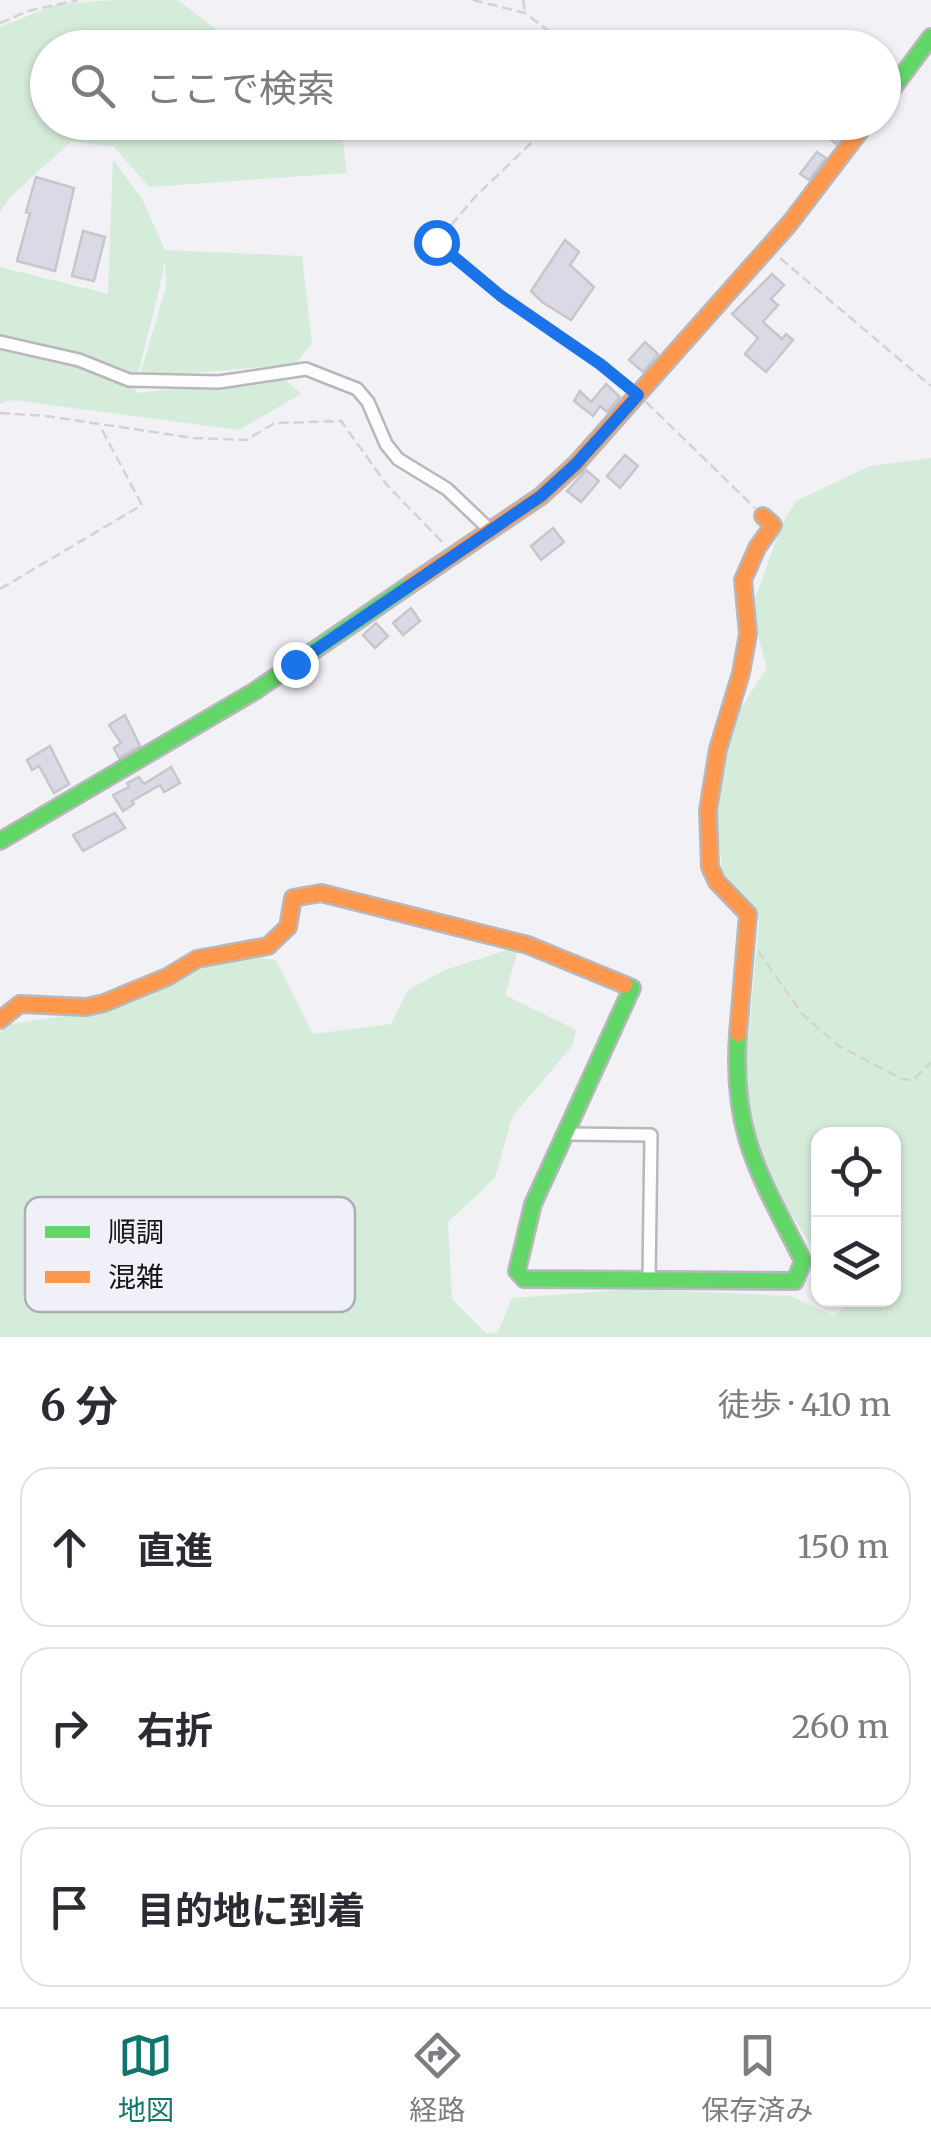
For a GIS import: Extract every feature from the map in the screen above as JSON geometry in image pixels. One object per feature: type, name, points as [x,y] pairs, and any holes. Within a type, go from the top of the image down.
[{"type":"street","points":[[901,77],[931,37]]},
{"type":"street","points":[[0,841],[254,691],[541,496],[576,464],[769,246],[853,140]]},
{"type":"street","points":[[0,342],[79,360],[129,380],[219,382],[306,369],[357,389],[398,459],[447,488],[490,530]]},
{"type":"street","points":[[0,1020],[20,1004],[104,1003],[168,977],[197,959],[268,946],[288,927],[292,898],[321,893],[528,944],[632,988],[533,1204],[517,1271],[524,1279],[795,1281],[803,1261],[746,1138],[739,1112],[748,914],[717,882],[710,868],[708,810],[718,748],[741,673],[748,634],[743,580],[756,548],[772,524],[763,516]]},
{"type":"street","points":[[566,1134],[651,1135],[649,1279]]},
{"type":"path","points":[[0,22],[78,0]]},
{"type":"path","points":[[473,0],[526,13],[548,30]]},
{"type":"path","points":[[524,0],[526,13]]},
{"type":"path","points":[[534,140],[474,198],[436,242],[501,296],[638,395],[763,516]]},
{"type":"path","points":[[769,246],[931,386]]},
{"type":"path","points":[[0,413],[246,440],[275,423],[342,421],[386,485],[455,556]]},
{"type":"path","points":[[0,589],[142,505],[101,426]]},
{"type":"path","points":[[746,934],[802,1015],[840,1046],[902,1079],[913,1080],[931,1062]]},
{"type":"green space","points":[[178,0],[217,30],[30,30],[30,140],[343,140],[347,173],[149,187],[114,147],[72,141],[10,197],[0,212],[0,27],[58,4]]},
{"type":"green space","points":[[113,159],[142,199],[165,250],[302,256],[312,342],[296,364],[139,378],[166,287],[165,259],[135,393],[284,378],[301,394],[239,430],[12,400],[0,404],[0,267],[108,294]]},
{"type":"green space","points":[[931,458],[931,1337],[0,1337],[0,1033],[6,1025],[109,1009],[230,955],[276,960],[313,1034],[391,1024],[408,990],[445,970],[519,946],[505,995],[576,1030],[572,1046],[512,1117],[495,1178],[448,1222],[452,1299],[487,1334],[498,1332],[512,1298],[634,1289],[791,1296],[833,1316],[844,1307],[901,1307],[901,1127],[811,1127],[811,1246],[787,1208],[742,1108],[759,920],[722,870],[717,818],[727,729],[767,668],[751,610],[782,524],[796,501],[870,466]]},
{"type":"building","points":[[817,152],[826,158],[809,180],[800,174]]},
{"type":"building","points":[[36,177],[74,188],[55,271],[17,261]]},
{"type":"building","points":[[83,231],[105,237],[94,281],[72,276]]},
{"type":"building","points":[[565,240],[579,252],[570,265],[594,287],[571,320],[531,291]]},
{"type":"building","points":[[772,274],[784,285],[771,299],[778,305],[763,322],[782,339],[786,334],[793,340],[766,372],[745,354],[758,338],[732,314]]},
{"type":"building","points":[[645,342],[658,354],[643,372],[629,360]]},
{"type":"building","points":[[606,384],[620,397],[607,412],[600,406],[593,416],[574,401],[580,391],[591,402]]},
{"type":"building","points":[[625,455],[638,466],[620,488],[607,476]]},
{"type":"building","points":[[586,470],[599,481],[581,502],[567,491]]},
{"type":"building","points":[[553,528],[564,542],[541,560],[531,546]]},
{"type":"building","points":[[411,608],[420,621],[403,635],[393,623]]},
{"type":"building","points":[[376,623],[388,636],[375,648],[363,635]]},
{"type":"building","points":[[125,715],[140,746],[119,758],[114,748],[121,743],[109,725]]},
{"type":"building","points":[[50,746],[69,784],[54,793],[39,766],[32,770],[27,760]]},
{"type":"building","points":[[171,767],[180,783],[164,792],[160,785],[132,801],[134,804],[123,811],[113,795],[139,777],[144,784]]},
{"type":"building","points":[[115,813],[125,828],[83,851],[73,835]]},
{"type":"traffic: fast","points":[[901,77],[931,37]]},
{"type":"traffic: fast","points":[[0,841],[255,691],[411,584]]},
{"type":"traffic: fast","points":[[625,985],[632,988],[533,1204],[517,1271],[524,1279],[795,1281],[803,1261],[762,1178],[744,1127],[739,1100],[738,1034]]},
{"type":"traffic: slow","points":[[411,584],[541,496],[576,464],[790,223],[853,140]]},
{"type":"traffic: slow","points":[[738,1034],[748,914],[717,882],[710,867],[708,810],[718,749],[741,673],[748,634],[743,580],[757,548],[773,525],[763,516]]},
{"type":"traffic: slow","points":[[0,1020],[20,1004],[86,1007],[104,1003],[167,977],[197,959],[268,946],[288,927],[293,898],[321,893],[528,945],[625,985]]},
{"type":"route","points":[[295,664],[541,496],[576,464],[638,395],[501,296],[436,242]]}]
